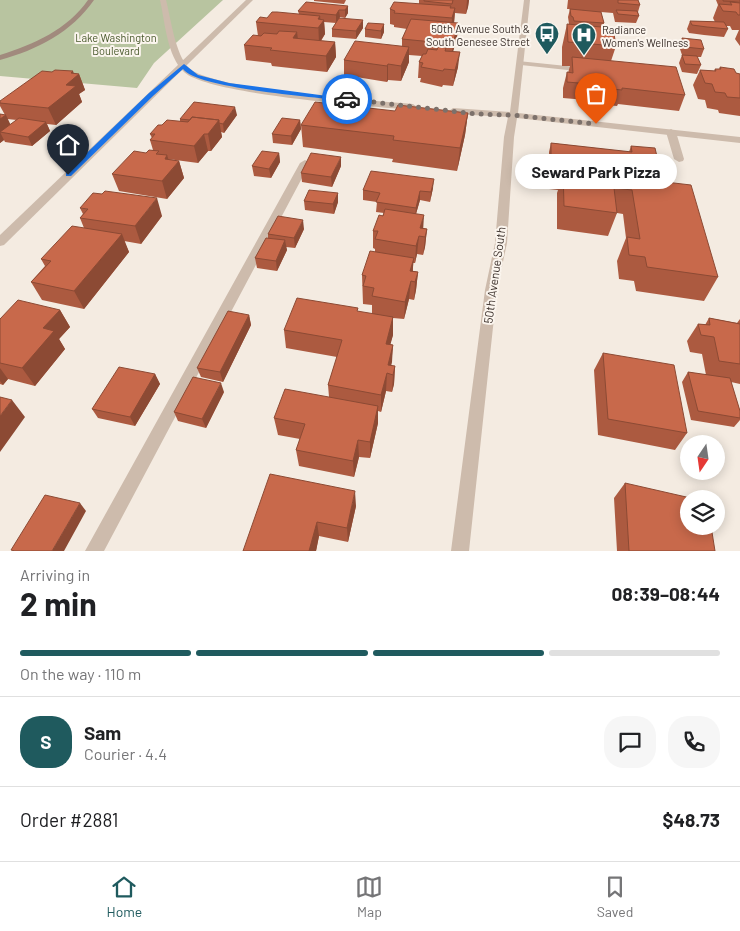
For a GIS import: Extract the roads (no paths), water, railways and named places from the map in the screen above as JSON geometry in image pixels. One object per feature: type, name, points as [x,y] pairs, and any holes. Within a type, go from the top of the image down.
[{"type":"main road","points":[[0,58],[54,34],[79,16],[91,0]]},
{"type":"street","points":[[163,0],[175,45],[184,66],[188,72],[196,76],[228,85],[420,108]]},
{"type":"street","points":[[0,242],[151,94],[184,66],[250,0]]},
{"type":"street","name":"50th Avenue South","points":[[460,551],[491,290],[501,243],[512,115],[517,98],[527,0]]},
{"type":"street","points":[[521,63],[599,71]]},
{"type":"street","points":[[439,110],[512,115],[740,140]]},
{"type":"street","points":[[671,132],[679,159]]},
{"type":"street","points":[[94,551],[305,163]]},
{"type":"place","name":"50th Avenue South & South Genesee Street","points":[[547,55]]},
{"type":"place","name":"Radiance Women's Wellness","points":[[584,56]]},
{"type":"place","name":"Seward Park Pizza","points":[[596,124]]},
{"type":"park label","name":"Lake Washington Boulevard","points":[[116,43]]}]
